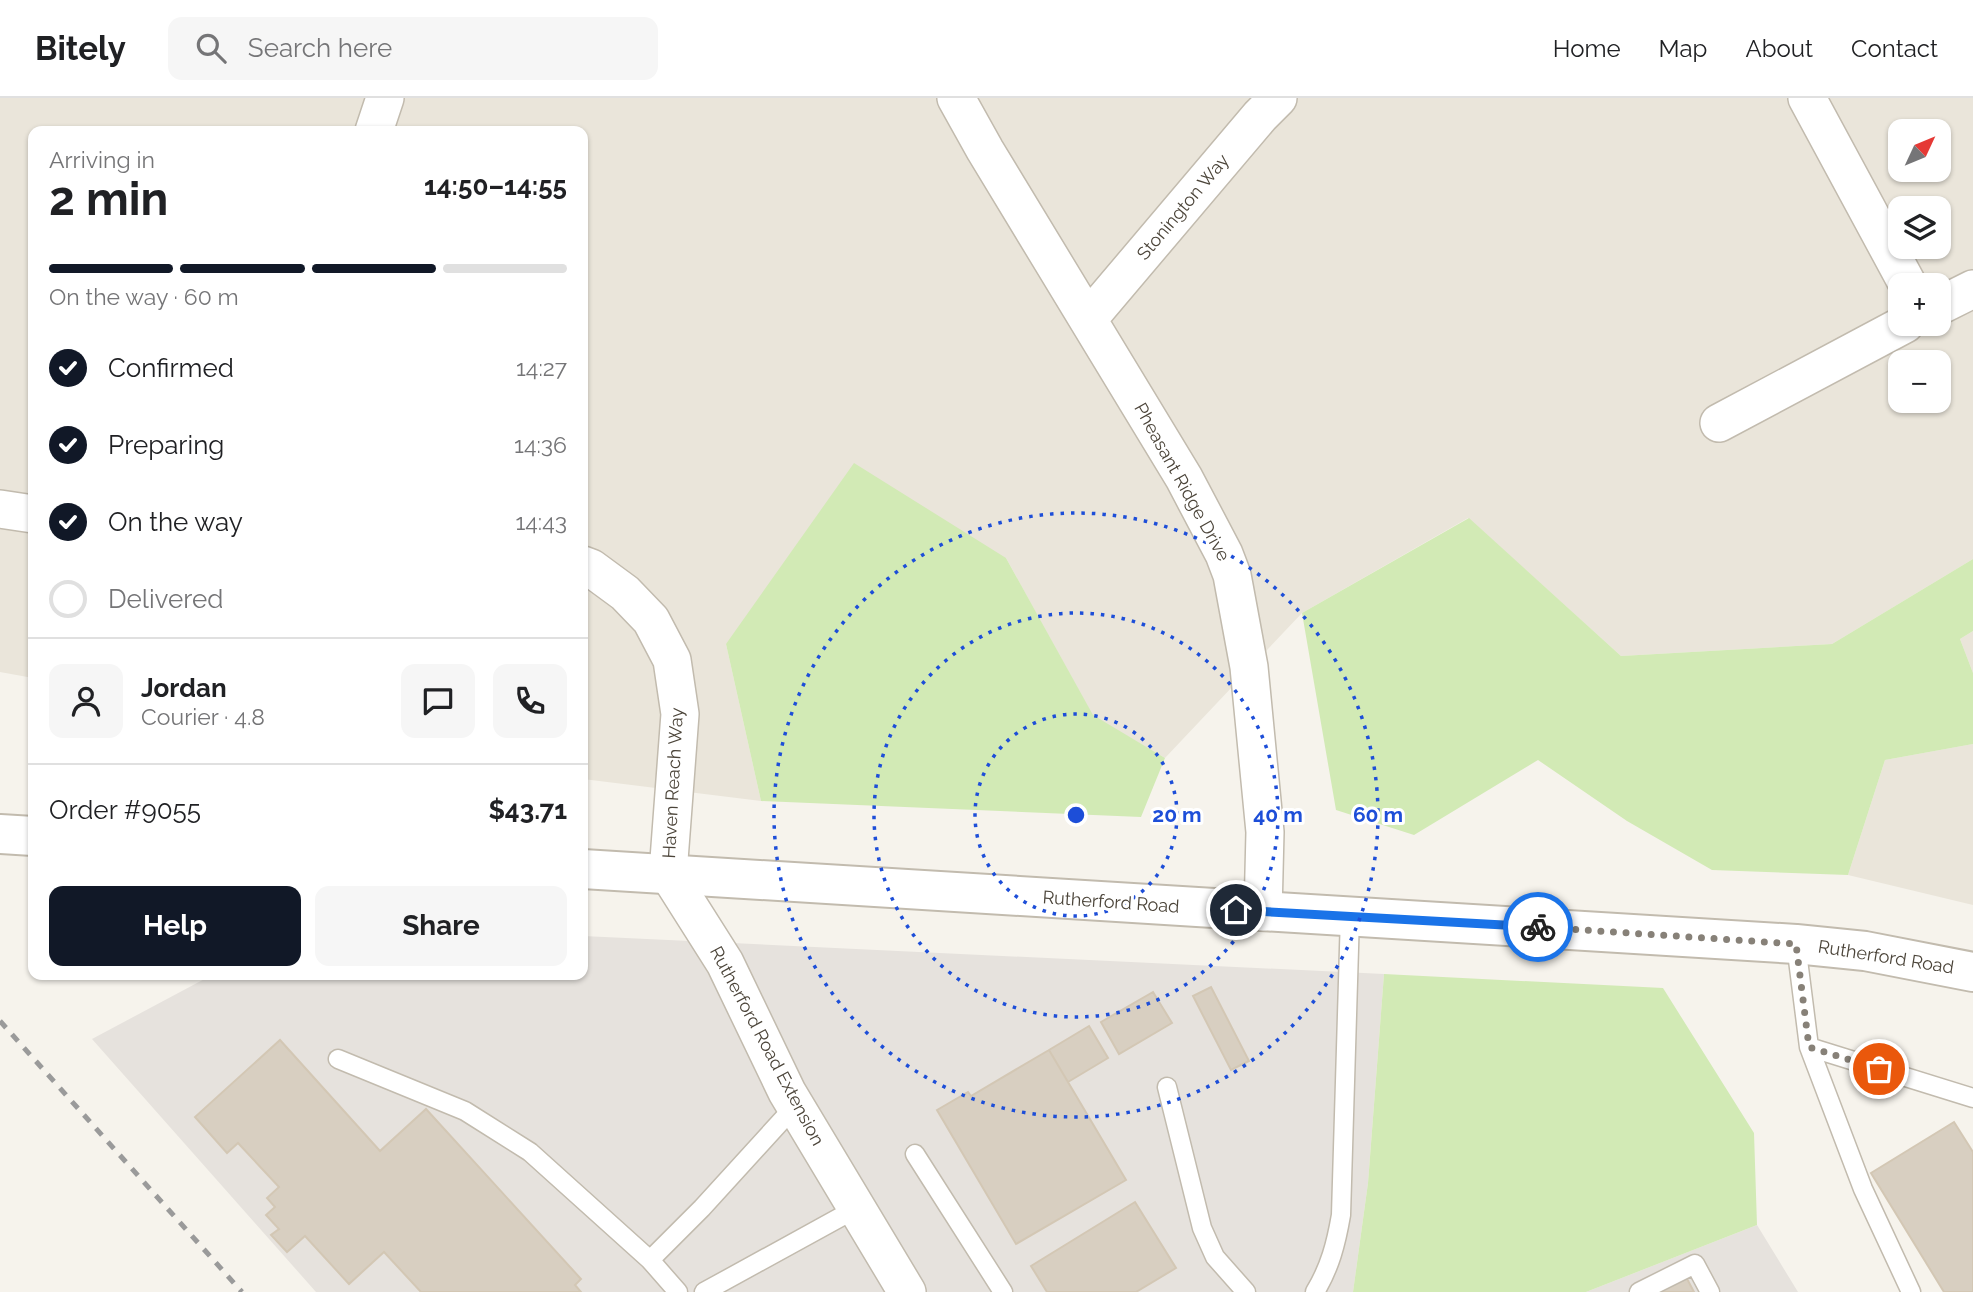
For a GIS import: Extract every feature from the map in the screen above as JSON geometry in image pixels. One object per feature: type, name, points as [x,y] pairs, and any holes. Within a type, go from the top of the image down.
[{"type":"street","points":[[376,126],[385,98]]},
{"type":"street","name":"Pheasant Ridge Drive","points":[[956,98],[1184,478],[1224,554],[1232,575],[1249,667],[1265,832],[1263,912]]},
{"type":"street","name":"Stonington Way","points":[[1089,318],[1278,98]]},
{"type":"street","points":[[1807,98],[1902,273]]},
{"type":"street","points":[[1951,300],[1973,289]]},
{"type":"street","points":[[1720,423],[1888,333]]},
{"type":"street","points":[[0,509],[28,513]]},
{"type":"street","name":"Haven Reach Way","points":[[588,567],[625,593],[651,620],[672,660],[680,714],[668,873]]},
{"type":"street","points":[[0,834],[28,836]]},
{"type":"street","name":"Rutherford Road","points":[[588,869],[1796,944],[1865,951],[1973,972]]},
{"type":"street","name":"Rutherford Road Extension","points":[[668,873],[725,963],[795,1106],[908,1292]]},
{"type":"lane","points":[[1315,1292],[1326,1274],[1336,1248],[1341,1215],[1350,915]]},
{"type":"lane","points":[[1796,944],[1809,1047],[1863,1189],[1911,1292]]},
{"type":"lane","points":[[1809,1047],[1973,1098]]},
{"type":"lane","points":[[338,1059],[465,1111],[530,1152],[650,1260],[678,1292]]},
{"type":"lane","points":[[1167,1087],[1202,1228],[1214,1257],[1246,1292]]},
{"type":"lane","points":[[650,1260],[702,1208],[795,1106]]},
{"type":"lane","points":[[915,1154],[1003,1292]]},
{"type":"lane","points":[[704,1292],[857,1208]]},
{"type":"lane","points":[[1639,1292],[1695,1264],[1710,1292]]},
{"type":"shaded area","points":[[0,98],[1973,98],[1973,559],[1832,644],[1621,656],[1468,518],[1302,613],[1165,758],[1093,716],[1006,558],[726,644],[761,801],[588,780],[588,126],[28,126],[28,677],[0,672]]},
{"type":"shaded area","points":[[1973,631],[1973,673],[1960,639]]},
{"type":"shaded area","points":[[1973,744],[1973,905],[1848,875],[1885,760]]},
{"type":"shaded area","points":[[588,936],[1384,974],[1368,1183],[1353,1292],[316,1292],[92,1039],[203,980],[588,980]]},
{"type":"shaded area","points":[[1757,1225],[1798,1292],[1586,1292]]},
{"type":"green space","points":[[854,463],[1006,558],[1093,715],[1165,758],[1141,817],[761,801],[726,644]]},
{"type":"green space","points":[[1469,518],[1621,656],[1832,644],[1973,559],[1973,631],[1960,639],[1973,673],[1973,744],[1885,760],[1848,875],[1712,870],[1627,821],[1538,760],[1414,835],[1336,810],[1302,613]]},
{"type":"green space","points":[[1384,974],[1663,988],[1754,1133],[1757,1225],[1586,1292],[1353,1292],[1368,1183]]},
{"type":"building","points":[[1211,987],[1249,1061],[1231,1070],[1193,996]]},
{"type":"building","points":[[1153,992],[1172,1023],[1119,1054],[1101,1022]]},
{"type":"building","points":[[1089,1026],[1108,1058],[1068,1082],[1049,1050]]},
{"type":"building","points":[[280,1040],[380,1151],[426,1109],[581,1279],[575,1285],[581,1292],[421,1292],[384,1252],[349,1284],[305,1236],[287,1252],[271,1235],[279,1229],[266,1215],[275,1207],[267,1198],[279,1187],[238,1143],[227,1153],[195,1117]]},
{"type":"building","points":[[1049,1050],[1126,1180],[1016,1244],[937,1110],[968,1092],[971,1096]]},
{"type":"building","points":[[1954,1122],[1973,1152],[1973,1292],[1944,1292],[1871,1173]]},
{"type":"building","points":[[1135,1202],[1176,1268],[1136,1292],[1047,1292],[1031,1266]]},
{"type":"building","points":[[1685,1275],[1694,1292],[1652,1292]]},
{"type":"railway","points":[[0,1021],[242,1292]]},
{"type":"way so far","points":[[1538,927],[1796,944],[1809,1047],[1879,1069]]},
{"type":"route","points":[[1236,910],[1538,927]]}]
